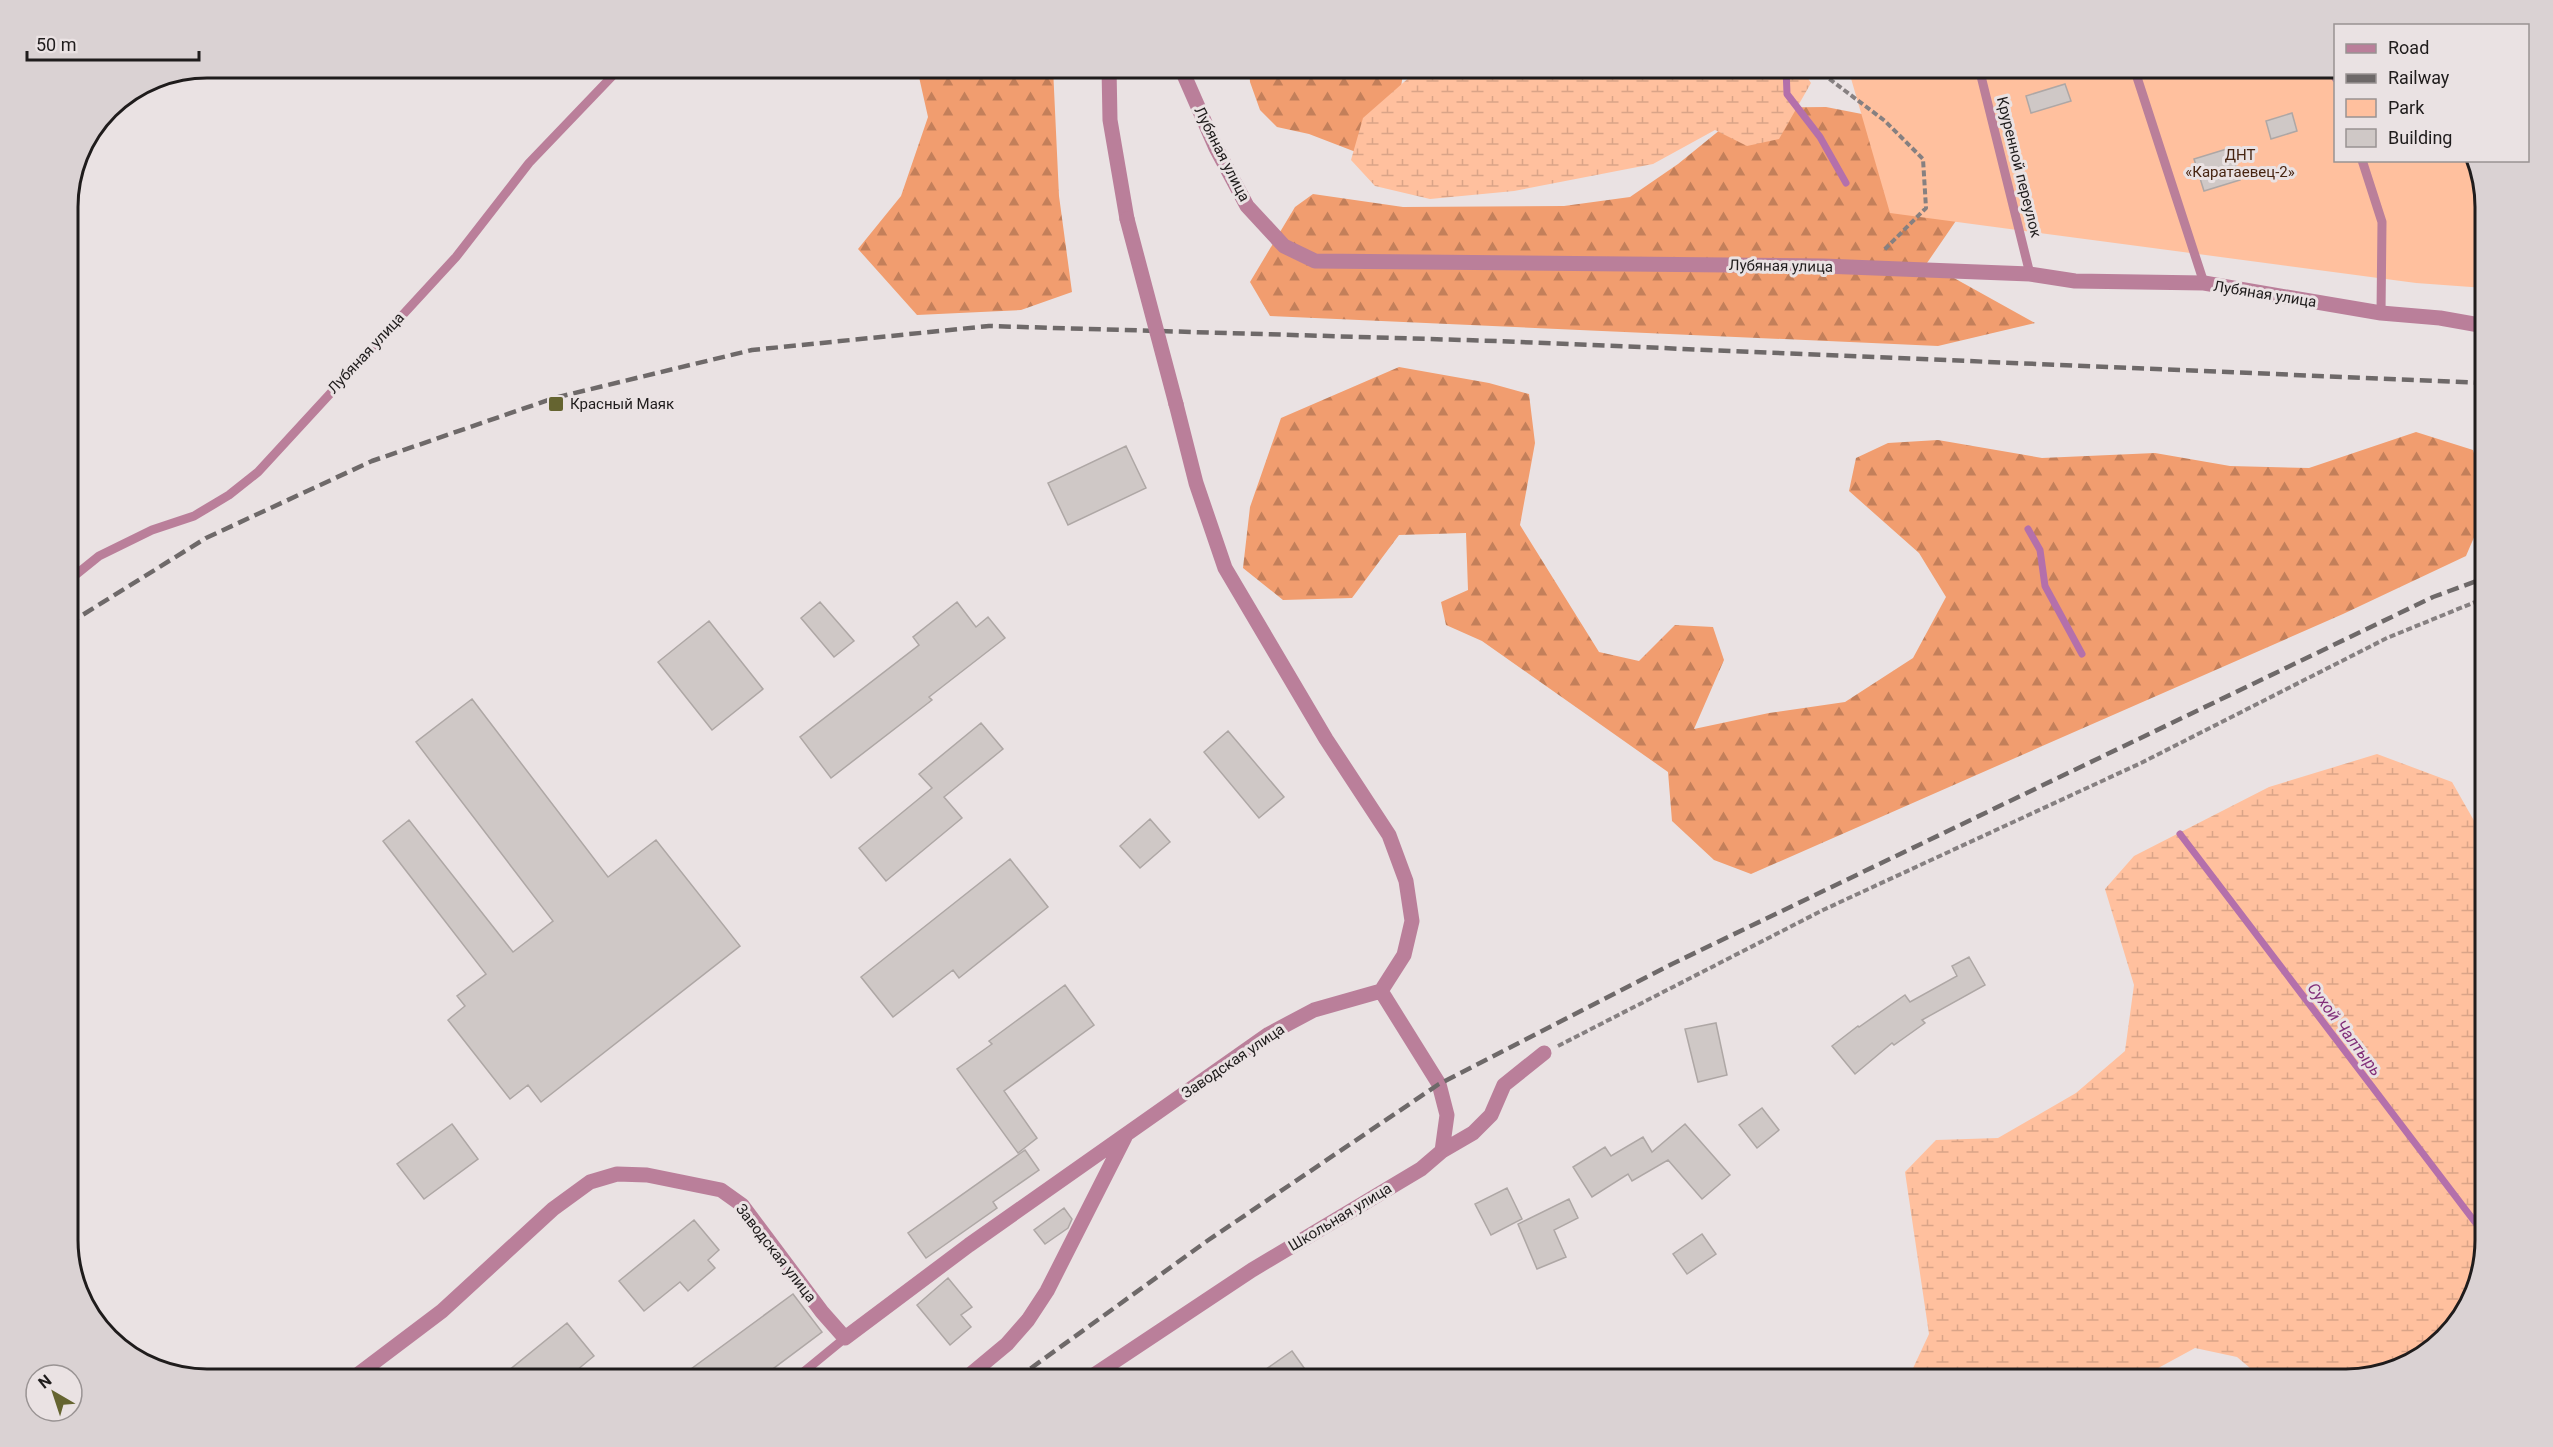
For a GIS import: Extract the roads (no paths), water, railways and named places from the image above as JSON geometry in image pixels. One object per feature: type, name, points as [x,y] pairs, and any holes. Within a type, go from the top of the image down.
[{"type":"street","points":[[1109,78],[1110,120],[1127,219],[1196,483],[1225,568],[1326,739],[1389,835],[1406,881],[1412,921],[1404,955],[1382,991],[1439,1084],[1447,1115],[1442,1151]]},
{"type":"street","name":"Лубяная улица","points":[[1185,78],[1216,148],[1247,206],[1284,246],[1315,261],[1867,268],[2030,274],[2075,281],[2204,283],[2381,313],[2440,318],[2475,324]]},
{"type":"street","name":"Заводская улица","points":[[366,1369],[442,1311],[553,1209],[590,1182],[617,1174],[647,1175],[721,1190],[742,1205],[822,1312],[845,1338],[969,1245],[1269,1034],[1314,1010],[1382,991]]},
{"type":"street","name":"Школьная улица","points":[[1104,1369],[1252,1269],[1421,1169],[1442,1151],[1473,1132],[1491,1115],[1504,1085],[1544,1053]]},
{"type":"street","name":"Заводская улица","points":[[978,1369],[1007,1344],[1028,1320],[1047,1291],[1126,1135]]},
{"type":"lane","name":"Лубяная улица","points":[[78,573],[99,556],[152,530],[194,516],[230,495],[258,472],[456,257],[529,163],[611,78]]},
{"type":"lane","name":"Круренной переулок","points":[[1981,78],[2030,274]]},
{"type":"lane","points":[[2137,78],[2204,283]]},
{"type":"lane","points":[[2363,162],[2382,222],[2381,313]]},
{"type":"lane","points":[[808,1369],[845,1338]]},
{"type":"waterway","name":"Сухой Чалтырь","points":[[1786,78],[1787,94],[1820,137],[1846,183]]},
{"type":"waterway","name":"Сухой Чалтырь","points":[[2028,529],[2040,550],[2045,586],[2082,654]]},
{"type":"waterway","name":"Сухой Чалтырь","points":[[2180,834],[2475,1222]]},
{"type":"railway","points":[[78,618],[206,538],[372,461],[554,398],[752,350],[989,326],[1497,341],[2475,383]]},
{"type":"railway","points":[[1030,1369],[1207,1241],[1439,1084],[1672,964],[2433,597],[2475,582]]},
{"type":"place","name":"Красный Маяк","points":[[556,404]]},
{"type":"park label","name":"ДНТ «Каратаевец-2»","points":[[2240,164]]}]
